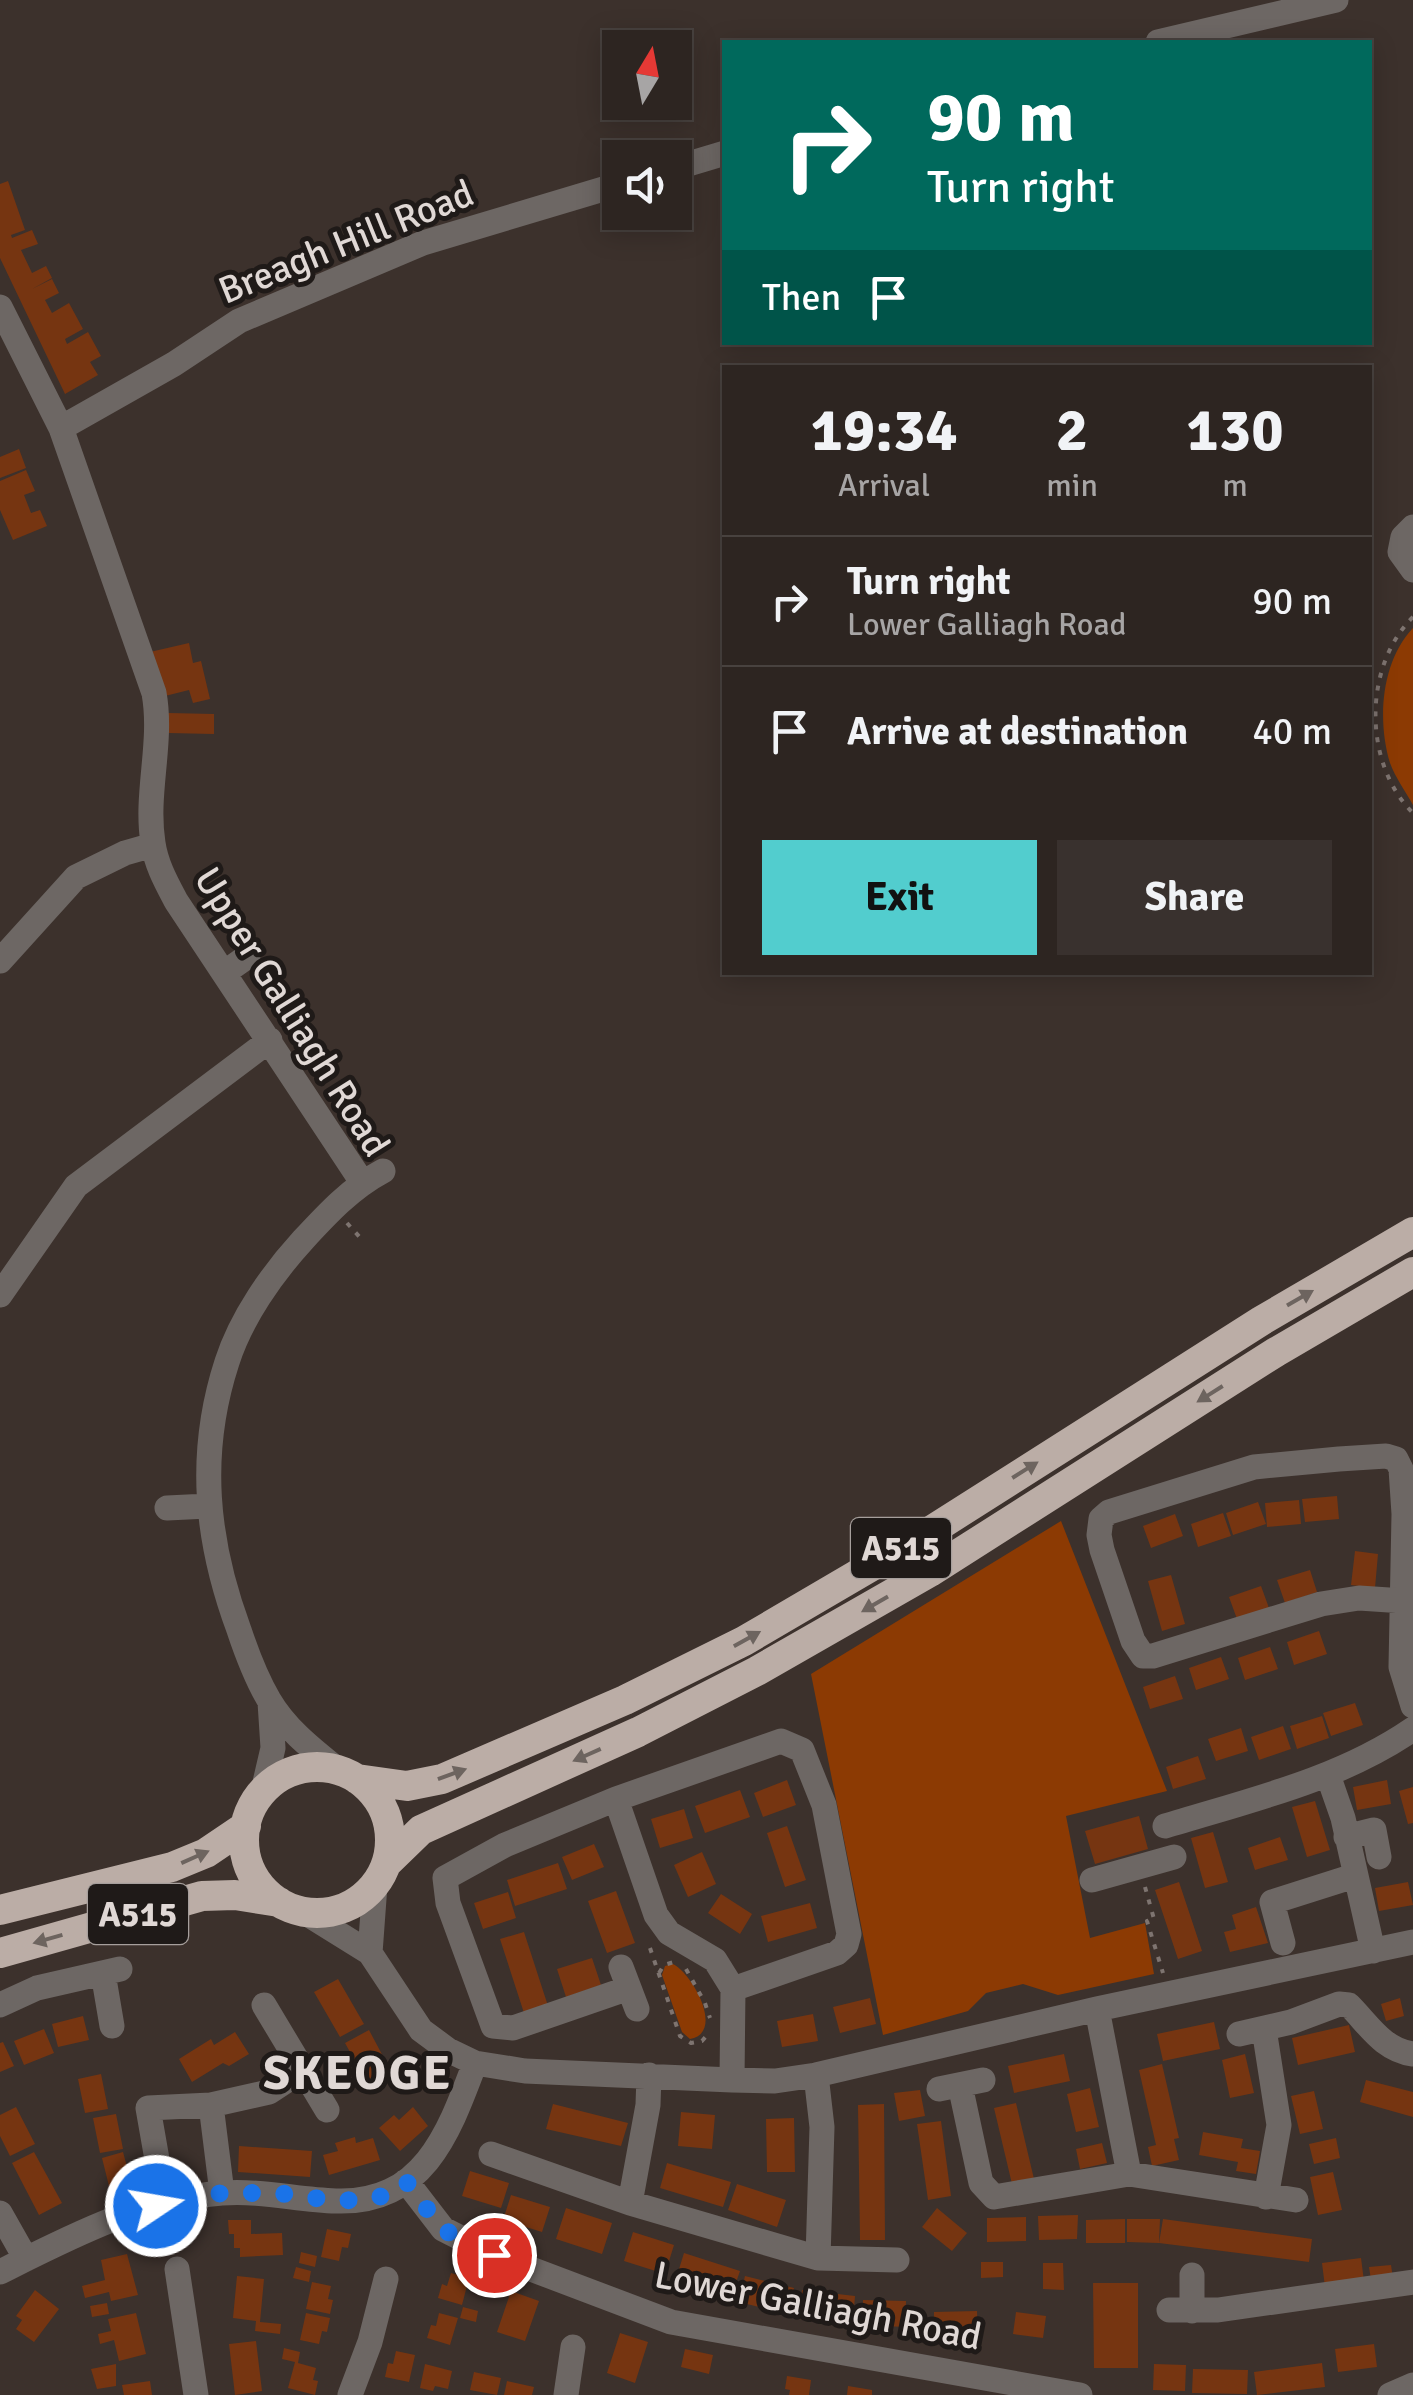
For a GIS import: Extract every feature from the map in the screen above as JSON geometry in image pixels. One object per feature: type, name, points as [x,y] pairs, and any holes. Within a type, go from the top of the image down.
[{"type":"highway","name":"A515","points":[[0,1910],[172,1867],[206,1854],[246,1826],[263,1791],[278,1778],[297,1770],[318,1767],[407,1786],[442,1779],[626,1700],[744,1641],[918,1538],[1261,1321],[1413,1232]]},
{"type":"highway","name":"A515","points":[[0,1953],[202,1896],[235,1896],[324,1913],[343,1908],[360,1899],[421,1830],[638,1732],[757,1671],[912,1582],[1276,1352],[1413,1272]]},
{"type":"highway","points":[[348,1774],[375,1795],[386,1816],[390,1839],[381,1874]]},
{"type":"highway","points":[[246,1826],[250,1870],[262,1888],[291,1907]]},
{"type":"street","points":[[1166,40],[1336,0]]},
{"type":"street","points":[[692,163],[722,154]]},
{"type":"street","name":"Breagh Hill Road","points":[[61,428],[174,364],[239,321],[422,243],[602,189]]},
{"type":"street","name":"Upper Galliagh Road","points":[[0,307],[61,428],[154,693],[158,718],[150,819],[158,866],[224,974],[372,1176],[290,1254],[266,1286],[227,1362],[210,1450],[208,1506],[224,1588],[250,1662],[270,1702],[302,1741],[348,1774]]},
{"type":"street","points":[[1413,527],[1403,537],[1400,552],[1413,570]]},
{"type":"street","name":"Upper Galliagh Road","points":[[0,961],[76,876],[125,852],[153,845]]},
{"type":"street","points":[[224,974],[248,956]]},
{"type":"street","points":[[0,1295],[76,1186],[270,1040]]},
{"type":"street","points":[[1404,1601],[1359,1598],[1321,1604],[1143,1656],[1132,1641],[1102,1550],[1100,1520],[1109,1512],[1254,1467],[1386,1456],[1396,1459],[1402,1469],[1404,1601],[1402,1667],[1413,1706]]},
{"type":"street","points":[[167,1508],[208,1506]]},
{"type":"street","name":"Upper Galliagh Road","points":[[263,1791],[273,1748],[270,1702]]},
{"type":"street","points":[[1092,1880],[1139,1867],[1176,1863],[1162,1816],[1328,1775],[1413,1729]]},
{"type":"street","points":[[629,1988],[512,2028],[493,2026],[448,1902],[446,1878],[505,1844],[616,1799],[781,1741],[802,1750],[824,1804],[849,1934],[846,1945],[837,1952],[733,1989]]},
{"type":"street","points":[[1328,1775],[1373,1951]]},
{"type":"street","points":[[616,1799],[656,1915],[669,1933],[715,1960],[733,1989],[732,2080]]},
{"type":"street","points":[[1346,1837],[1374,1830],[1379,1857]]},
{"type":"street","points":[[370,1953],[381,1874]]},
{"type":"street","points":[[1282,1942],[1272,1902],[1354,1876]]},
{"type":"street","points":[[291,1907],[370,1953],[421,2030],[448,2050],[475,2062],[525,2071],[732,2080],[816,2076],[1097,2009],[1413,1942]]},
{"type":"street","points":[[0,2004],[37,1988],[111,1971],[112,2026]]},
{"type":"street","points":[[1266,2196],[1279,2126],[1251,2031],[1338,2004],[1348,2005],[1385,2044],[1413,2054]]},
{"type":"street","points":[[264,2006],[327,2110]]},
{"type":"street","points":[[1097,2009],[1130,2174]]},
{"type":"street","points":[[0,2272],[130,2212],[222,2193],[278,2193],[337,2201],[378,2198],[422,2170],[450,2129],[475,2062]]},
{"type":"street","points":[[158,2165],[148,2108],[211,2105],[268,2092],[304,2069]]},
{"type":"street","points":[[630,2204],[648,2104],[649,2075]]},
{"type":"street","points":[[816,2076],[822,2127],[818,2258]]},
{"type":"street","points":[[961,2085],[980,2183],[994,2197],[1130,2174],[1296,2200]]},
{"type":"street","points":[[211,2105],[222,2193]]},
{"type":"street","points":[[506,2150],[630,2204],[818,2258],[897,2262]]},
{"type":"street","name":"Lower Galliagh Road","points":[[406,2181],[442,2229],[494,2255],[671,2322],[1080,2395]]},
{"type":"street","points":[[0,2213],[26,2260]]},
{"type":"street","points":[[177,2269],[196,2395]]},
{"type":"street","points":[[1192,2275],[1181,2310],[1254,2306],[1413,2282]]},
{"type":"street","points":[[350,2395],[370,2342],[386,2279]]},
{"type":"street","points":[[566,2395],[573,2347]]},
{"type":"street","points":[[1390,2395],[1413,2385]]},
{"type":"path","points":[[1413,616],[1403,626],[1382,669],[1374,716],[1382,763],[1404,805],[1413,814]]},
{"type":"path","points":[[1139,1867],[1154,1918],[1146,1920],[1164,1978]]},
{"type":"path","points":[[658,1973],[672,1962],[681,1963],[692,1976],[710,2019],[709,2034],[702,2041],[691,2042],[680,2036],[658,1973],[650,1948],[669,1933]]},
{"type":"shaded area","points":[[1413,628],[1413,805],[1390,763],[1383,710],[1394,657]]},
{"type":"shaded area","points":[[1061,1521],[1167,1791],[1066,1816],[1090,1938],[1145,1923],[1154,1974],[1058,1995],[1023,1984],[986,1993],[968,2011],[883,2035],[811,1674]]},
{"type":"shaded area","points":[[673,1964],[689,1979],[705,2015],[700,2034],[690,2039],[682,2032],[662,1975],[665,1966]]},
{"type":"building","points":[[8,181],[25,230],[11,235],[12,238],[32,230],[38,244],[21,250],[32,273],[46,266],[52,278],[32,289],[52,279],[59,293],[45,300],[52,313],[69,303],[83,329],[65,339],[67,344],[88,332],[101,356],[90,362],[98,375],[65,394],[0,258],[0,184]]},
{"type":"building","points":[[19,449],[26,468],[0,478],[0,457]]},
{"type":"building","points":[[26,470],[35,491],[24,495],[31,513],[40,510],[47,526],[13,540],[0,510],[0,481]]},
{"type":"building","points":[[189,643],[193,663],[201,661],[210,699],[193,703],[189,690],[161,697],[150,652]]},
{"type":"building","points":[[168,713],[214,714],[214,734],[168,733]]},
{"type":"building","points":[[1337,1496],[1339,1519],[1305,1522],[1302,1499]]},
{"type":"building","points":[[1299,1500],[1301,1524],[1267,1527],[1265,1503]]},
{"type":"building","points":[[1258,1502],[1266,1524],[1233,1535],[1226,1513]]},
{"type":"building","points":[[1223,1513],[1231,1536],[1198,1547],[1191,1524]]},
{"type":"building","points":[[1175,1514],[1183,1536],[1151,1548],[1143,1526]]},
{"type":"building","points":[[1355,1551],[1378,1554],[1375,1588],[1351,1585]]},
{"type":"building","points":[[1310,1570],[1317,1592],[1285,1603],[1277,1580]]},
{"type":"building","points":[[1171,1575],[1185,1624],[1162,1631],[1148,1581]]},
{"type":"building","points":[[1261,1586],[1269,1608],[1237,1619],[1229,1597]]},
{"type":"building","points":[[1319,1631],[1327,1654],[1294,1665],[1287,1642]]},
{"type":"building","points":[[1270,1647],[1278,1669],[1245,1680],[1238,1658]]},
{"type":"building","points":[[1221,1657],[1229,1679],[1196,1690],[1189,1668]]},
{"type":"building","points":[[1175,1676],[1183,1699],[1150,1709],[1143,1687]]},
{"type":"building","points":[[1355,1703],[1363,1725],[1331,1736],[1323,1713]]},
{"type":"building","points":[[1322,1716],[1329,1738],[1297,1749],[1290,1726]]},
{"type":"building","points":[[1283,1726],[1291,1749],[1259,1760],[1251,1737]]},
{"type":"building","points":[[1241,1728],[1248,1751],[1216,1761],[1208,1739]]},
{"type":"building","points":[[1198,1756],[1206,1779],[1173,1789],[1166,1767]]},
{"type":"building","points":[[787,1780],[796,1805],[763,1817],[754,1793]]},
{"type":"building","points":[[1387,1780],[1391,1804],[1357,1810],[1353,1787]]},
{"type":"building","points":[[1413,1787],[1413,1823],[1408,1824],[1399,1791]]},
{"type":"building","points":[[740,1790],[750,1817],[705,1833],[695,1806]]},
{"type":"building","points":[[1315,1801],[1330,1850],[1307,1857],[1292,1807]]},
{"type":"building","points":[[684,1809],[693,1838],[660,1848],[651,1819]]},
{"type":"building","points":[[1139,1816],[1148,1849],[1095,1864],[1085,1831]]},
{"type":"building","points":[[787,1826],[806,1880],[785,1887],[767,1833]]},
{"type":"building","points":[[1213,1832],[1228,1882],[1205,1888],[1191,1838]]},
{"type":"building","points":[[1280,1837],[1288,1860],[1255,1870],[1248,1848]]},
{"type":"building","points":[[594,1844],[604,1867],[572,1880],[562,1857]]},
{"type":"building","points":[[702,1852],[716,1884],[688,1897],[674,1865]]},
{"type":"building","points":[[558,1863],[567,1889],[515,1906],[507,1880]]},
{"type":"building","points":[[1179,1882],[1202,1951],[1178,1959],[1155,1890]]},
{"type":"building","points":[[1408,1882],[1413,1905],[1379,1911],[1375,1888]]},
{"type":"building","points":[[616,1891],[635,1943],[607,1953],[588,1901]]},
{"type":"building","points":[[508,1892],[516,1918],[483,1929],[474,1903]]},
{"type":"building","points":[[721,1894],[752,1914],[740,1934],[708,1913]]},
{"type":"building","points":[[810,1903],[817,1928],[768,1942],[761,1916]]},
{"type":"building","points":[[1256,1907],[1268,1943],[1230,1952],[1224,1932],[1236,1929],[1232,1915]]},
{"type":"building","points":[[524,1932],[548,2006],[524,2013],[500,1939]]},
{"type":"building","points":[[592,1958],[601,1985],[566,1997],[557,1969]]},
{"type":"building","points":[[338,1979],[364,2024],[340,2037],[314,1992]]},
{"type":"building","points":[[870,1998],[876,2024],[840,2033],[833,2007]]},
{"type":"building","points":[[1400,1998],[1404,2016],[1386,2021],[1381,2004]]},
{"type":"building","points":[[813,2014],[818,2041],[782,2047],[777,2021]]},
{"type":"building","points":[[83,2016],[89,2040],[58,2047],[52,2024]]},
{"type":"building","points":[[1214,2022],[1220,2049],[1163,2061],[1157,2034]]},
{"type":"building","points":[[1349,2025],[1355,2052],[1298,2065],[1292,2038]]},
{"type":"building","points":[[44,2029],[54,2053],[24,2065],[14,2041]]},
{"type":"building","points":[[369,2030],[394,2077],[371,2090],[345,2043]]},
{"type":"building","points":[[235,2032],[249,2054],[229,2066],[223,2063],[192,2082],[179,2059],[211,2039],[214,2045]]},
{"type":"building","points":[[3,2042],[14,2066],[0,2072],[0,2043]]},
{"type":"building","points":[[1064,2054],[1070,2081],[1014,2093],[1008,2066]]},
{"type":"building","points":[[1245,2054],[1254,2093],[1230,2098],[1222,2060]]},
{"type":"building","points":[[1162,2064],[1179,2138],[1174,2139],[1179,2160],[1152,2166],[1148,2147],[1156,2145],[1139,2070]]},
{"type":"building","points":[[101,2074],[108,2109],[85,2113],[78,2079]]},
{"type":"building","points":[[1366,2080],[1413,2092],[1413,2117],[1360,2102]]},
{"type":"building","points":[[1090,2088],[1099,2127],[1076,2132],[1067,2094]]},
{"type":"building","points":[[920,2090],[925,2116],[899,2121],[894,2093]]},
{"type":"building","points":[[1314,2091],[1323,2129],[1300,2134],[1291,2096]]},
{"type":"building","points":[[1016,2103],[1034,2179],[1012,2184],[994,2108]]},
{"type":"building","points":[[553,2104],[628,2123],[621,2146],[546,2129]]},
{"type":"building","points":[[884,2104],[885,2240],[860,2240],[858,2105]]},
{"type":"building","points":[[16,2107],[35,2144],[10,2156],[0,2136],[0,2115]]},
{"type":"building","points":[[413,2107],[428,2126],[400,2151],[379,2128],[394,2115],[399,2120]]},
{"type":"building","points":[[681,2112],[715,2115],[712,2149],[678,2146]]},
{"type":"building","points":[[116,2114],[123,2149],[100,2153],[93,2118]]},
{"type":"building","points":[[794,2118],[795,2172],[767,2172],[766,2119]]},
{"type":"building","points":[[941,2121],[951,2196],[928,2200],[917,2124]]},
{"type":"building","points":[[1203,2132],[1243,2139],[1241,2148],[1260,2151],[1256,2174],[1236,2171],[1238,2162],[1199,2155]]},
{"type":"building","points":[[355,2137],[356,2143],[373,2138],[380,2160],[329,2175],[323,2155],[338,2151],[335,2143]]},
{"type":"building","points":[[1336,2138],[1340,2158],[1314,2164],[1309,2144]]},
{"type":"building","points":[[1102,2143],[1107,2163],[1080,2169],[1076,2149]]},
{"type":"building","points":[[239,2146],[312,2151],[310,2177],[238,2172]]},
{"type":"building","points":[[34,2152],[62,2203],[39,2215],[12,2163]]},
{"type":"building","points":[[123,2152],[132,2185],[110,2190],[102,2158]]},
{"type":"building","points":[[667,2163],[731,2182],[723,2207],[660,2188]]},
{"type":"building","points":[[470,2171],[509,2183],[501,2208],[462,2196]]},
{"type":"building","points":[[1333,2172],[1342,2210],[1318,2215],[1310,2177]]},
{"type":"building","points":[[737,2184],[786,2200],[777,2227],[728,2210]]},
{"type":"building","points":[[511,2195],[550,2207],[542,2232],[503,2220]]},
{"type":"building","points":[[566,2208],[612,2223],[602,2254],[556,2239]]},
{"type":"building","points":[[937,2208],[967,2233],[952,2251],[922,2227]]},
{"type":"building","points":[[1078,2215],[1077,2239],[1039,2240],[1038,2216]]},
{"type":"building","points":[[1026,2217],[1026,2241],[987,2242],[987,2218]]},
{"type":"building","points":[[1125,2219],[1125,2243],[1086,2243],[1086,2220]]},
{"type":"building","points":[[1127,2219],[1160,2219],[1159,2243],[1127,2242]]},
{"type":"building","points":[[1163,2219],[1312,2239],[1309,2262],[1159,2243]]},
{"type":"building","points":[[228,2220],[251,2220],[251,2234],[282,2233],[283,2255],[240,2257],[240,2248],[234,2248],[234,2234],[229,2234]]},
{"type":"building","points":[[327,2229],[351,2234],[339,2261],[321,2257]]},
{"type":"building","points":[[633,2232],[674,2245],[665,2274],[624,2261]]},
{"type":"building","points":[[301,2252],[317,2256],[315,2267],[299,2263]]},
{"type":"building","points":[[684,2253],[740,2271],[730,2300],[675,2282]]},
{"type":"building","points":[[127,2254],[138,2295],[111,2301],[109,2292],[85,2298],[82,2286],[105,2280],[101,2260]]},
{"type":"building","points":[[1361,2258],[1364,2281],[1325,2287],[1322,2263]]},
{"type":"building","points":[[981,2262],[1003,2262],[1003,2277],[981,2278]]},
{"type":"building","points":[[1043,2263],[1063,2263],[1064,2290],[1043,2289]]},
{"type":"building","points":[[1391,2265],[1393,2278],[1371,2280],[1369,2267]]},
{"type":"building","points":[[296,2267],[311,2271],[309,2282],[293,2278]]},
{"type":"building","points":[[488,2270],[498,2273],[491,2290],[480,2286]]},
{"type":"building","points":[[451,2273],[469,2278],[462,2305],[438,2298]]},
{"type":"building","points":[[237,2276],[264,2279],[260,2322],[281,2324],[280,2334],[255,2331],[256,2321],[233,2318]]},
{"type":"building","points":[[745,2276],[794,2288],[787,2314],[739,2302]]},
{"type":"building","points":[[312,2282],[331,2286],[330,2314],[306,2309]]},
{"type":"building","points":[[1093,2283],[1138,2283],[1138,2368],[1094,2368]]},
{"type":"building","points":[[35,2290],[59,2309],[34,2342],[16,2329],[22,2320],[16,2316]]},
{"type":"building","points":[[802,2290],[855,2296],[853,2320],[799,2314]]},
{"type":"building","points":[[511,2291],[539,2301],[525,2341],[497,2332]]},
{"type":"building","points":[[863,2300],[906,2301],[905,2327],[862,2325]]},
{"type":"building","points":[[107,2303],[109,2314],[92,2317],[90,2306]]},
{"type":"building","points":[[463,2307],[478,2311],[476,2322],[460,2318]]},
{"type":"building","points":[[977,2311],[978,2342],[929,2343],[934,2312]]},
{"type":"building","points":[[1016,2312],[1046,2316],[1043,2338],[1013,2334]]},
{"type":"building","points":[[136,2313],[146,2354],[119,2361],[114,2340],[100,2344],[98,2334],[111,2331],[108,2319]]},
{"type":"building","points":[[306,2313],[330,2318],[319,2344],[300,2340]]},
{"type":"building","points":[[439,2313],[458,2318],[450,2345],[427,2338]]},
{"type":"building","points":[[620,2333],[648,2342],[635,2383],[607,2373]]},
{"type":"building","points":[[256,2341],[262,2391],[235,2395],[229,2344]]},
{"type":"building","points":[[1374,2344],[1377,2367],[1338,2372],[1335,2349]]},
{"type":"building","points":[[284,2348],[300,2352],[298,2363],[316,2368],[315,2395],[288,2388],[295,2362],[282,2359]]},
{"type":"building","points":[[685,2349],[713,2355],[709,2374],[681,2367]]},
{"type":"building","points":[[396,2351],[415,2355],[409,2382],[385,2377]]},
{"type":"building","points":[[1322,2363],[1325,2387],[1257,2395],[1254,2372]]},
{"type":"building","points":[[116,2364],[116,2386],[97,2389],[91,2369]]},
{"type":"building","points":[[425,2364],[452,2371],[448,2389],[420,2388]]},
{"type":"building","points":[[1154,2364],[1186,2365],[1185,2391],[1153,2390]]},
{"type":"building","points":[[1193,2369],[1248,2370],[1247,2394],[1192,2393]]},
{"type":"building","points":[[474,2372],[501,2378],[497,2395],[470,2390]]},
{"type":"building","points":[[787,2376],[811,2380],[809,2395],[789,2395],[790,2390],[785,2389]]},
{"type":"building","points":[[150,2381],[152,2395],[124,2395],[122,2385]]},
{"type":"building","points":[[507,2381],[534,2387],[532,2395],[504,2395]]},
{"type":"building","points":[[848,2386],[872,2390],[872,2395],[847,2395]]},
{"type":"district","name":"SKEOGE","points":[[358,2073]]},
{"type":"route","points":[[156,2206],[222,2193],[278,2193],[337,2201],[378,2198],[406,2181],[442,2229],[494,2255]]}]
